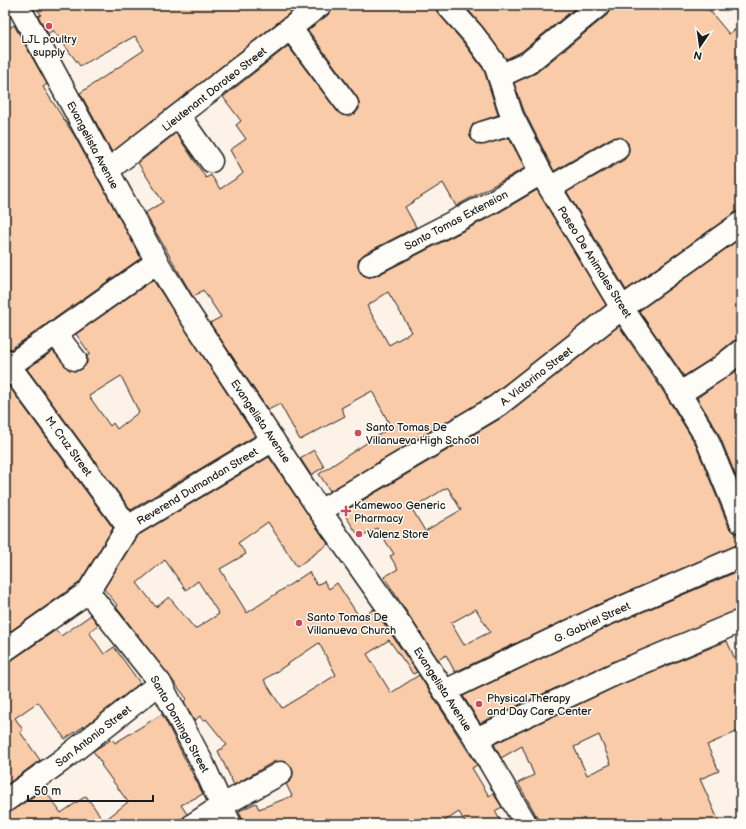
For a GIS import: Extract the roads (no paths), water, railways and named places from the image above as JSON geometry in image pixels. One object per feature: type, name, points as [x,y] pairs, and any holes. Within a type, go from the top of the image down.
[{"type":"street","points":[[5,15],[17,5]]},
{"type":"street","name":"Evangelista Avenue","points":[[17,5],[157,262],[207,341],[320,511],[402,626],[476,738],[526,824]]},
{"type":"street","name":"Lieutenant Doroteo Street","points":[[107,171],[320,5]]},
{"type":"street","name":"Paseo De Animales Street","points":[[447,5],[489,54],[500,76],[507,102],[515,123],[546,181],[622,308],[706,437],[741,522]]},
{"type":"street","points":[[500,76],[528,63],[600,5]]},
{"type":"street","points":[[291,29],[347,104]]},
{"type":"street","points":[[179,116],[212,161]]},
{"type":"street","points":[[482,133],[515,123]]},
{"type":"street","name":"Santo Tomas Extension","points":[[370,265],[546,181],[617,149]]},
{"type":"street","name":"A. Victorino Street","points":[[320,511],[497,406],[622,308],[741,223]]},
{"type":"street","name":"M. Cruz Street","points":[[128,527],[7,365],[157,262]]},
{"type":"street","points":[[55,333],[75,359]]},
{"type":"street","points":[[679,394],[718,369],[741,351]]},
{"type":"street","name":"Reverend Dumandan Street","points":[[5,650],[88,592],[128,527],[273,440]]},
{"type":"street","name":"G. Gabriel Street","points":[[445,691],[600,618],[741,556]]},
{"type":"street","name":"Santo Domingo Street","points":[[88,592],[160,683],[203,764],[227,815]]},
{"type":"street","points":[[476,738],[615,674],[741,621]]},
{"type":"street","name":"San Antonio Street","points":[[5,801],[61,761],[160,683]]},
{"type":"street","points":[[194,824],[227,815],[281,773]]},
{"type":"place","name":"LJL poultry supply","points":[[49,26]]},
{"type":"place","name":"Santo Tomas De Villanueva High School","points":[[358,433]]},
{"type":"place","name":"Kamewoo Generic Pharmacy","points":[[346,511]]},
{"type":"place","name":"Valenz Store","points":[[359,534]]},
{"type":"place","name":"Santo Tomas De Villanueva Church","points":[[299,623]]},
{"type":"place","name":"Physical Therapy and Day Care Center","points":[[479,704]]}]
